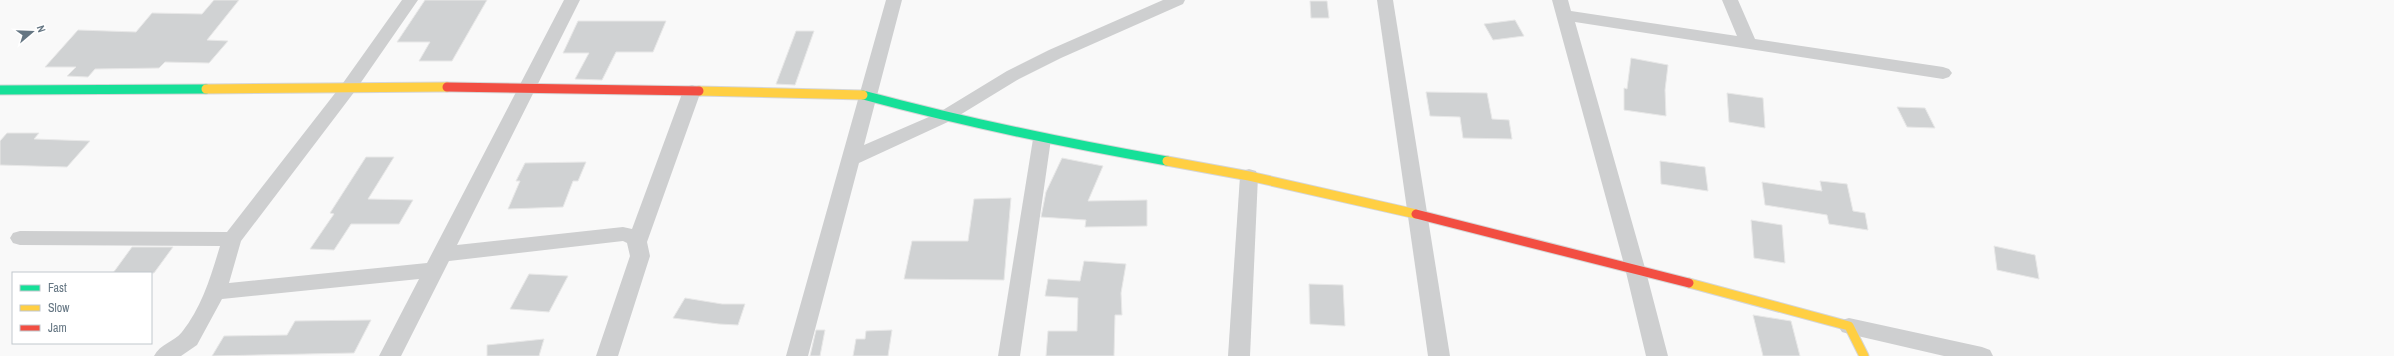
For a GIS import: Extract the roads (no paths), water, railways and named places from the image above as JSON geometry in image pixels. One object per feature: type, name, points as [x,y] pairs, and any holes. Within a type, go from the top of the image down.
[{"type":"street","points":[[166,356],[189,339],[216,292],[232,239],[349,87],[410,0]]},
{"type":"street","points":[[390,356],[572,0]]},
{"type":"street","points":[[797,356],[894,0]]},
{"type":"street","points":[[850,159],[944,117],[1013,75],[1177,0]]},
{"type":"street","points":[[1385,0],[1439,356]]},
{"type":"street","points":[[1730,0],[1749,44]]},
{"type":"street","points":[[1657,356],[1635,268],[1562,8],[1749,44],[1943,73]]},
{"type":"street","points":[[0,90],[528,87],[867,95],[944,117],[1042,139],[1249,176],[1418,214],[1635,268],[1849,326],[1982,356]]},
{"type":"street","points":[[637,242],[692,91]]},
{"type":"street","points":[[1009,356],[1042,139]]},
{"type":"street","points":[[1239,356],[1249,176]]},
{"type":"street","points":[[216,292],[438,262],[623,234],[636,238],[640,256],[607,356]]},
{"type":"street","points":[[20,238],[232,239]]},
{"type":"street","points":[[1849,326],[1864,356]]}]
